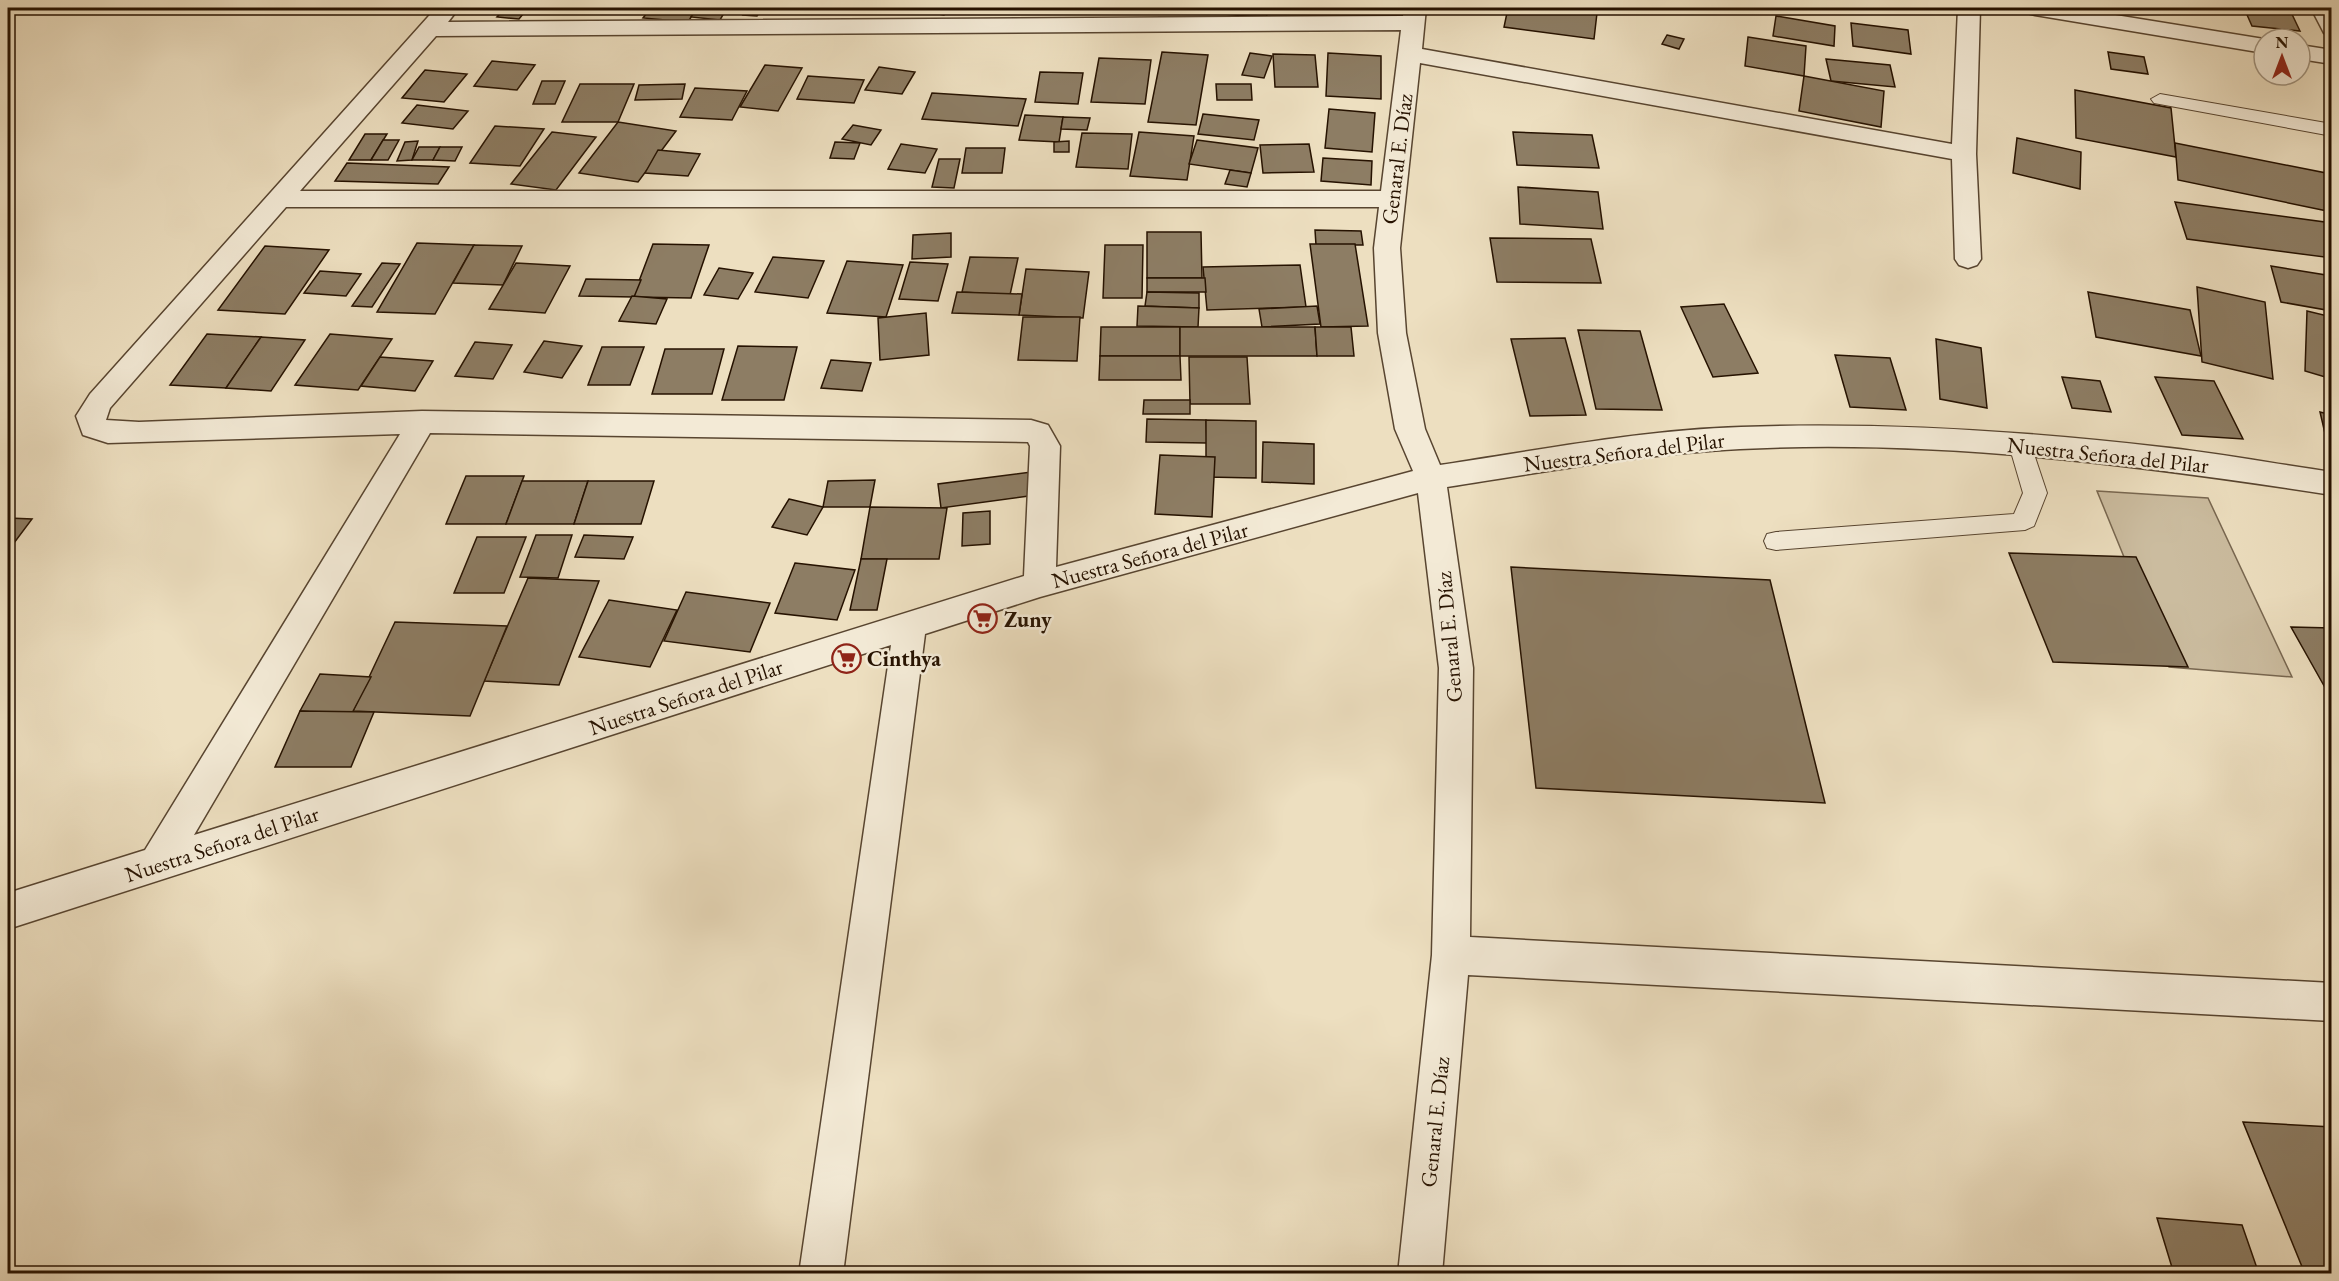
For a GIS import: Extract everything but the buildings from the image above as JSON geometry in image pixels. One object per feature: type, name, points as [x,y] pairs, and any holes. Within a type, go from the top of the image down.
[{"type":"street","points":[[448,8],[100,401],[91,416],[93,427],[108,432],[140,434],[422,422],[1031,430],[1038,434],[1045,446],[1040,584]]},
{"type":"street","points":[[1968,259],[1964,154],[1969,8]]},
{"type":"street","points":[[2035,8],[2252,44]]},
{"type":"street","points":[[2322,8],[2331,28]]},
{"type":"street","points":[[428,29],[1414,15]]},
{"type":"street","name":"Genaral E. Díaz","points":[[1414,15],[1387,248],[1392,333],[1410,429],[1431,478],[1456,668],[1451,955],[1420,1274]]},
{"type":"street","points":[[1411,54],[1964,154]]},
{"type":"street","points":[[2312,54],[2331,57]]},
{"type":"street","points":[[279,199],[1391,199]]},
{"type":"street","points":[[157,864],[422,422]]},
{"type":"street","name":"Nuestra Señora del Pilar","points":[[8,911],[1040,584],[1431,478],[1631,448],[1740,438],[1882,438],[2020,445],[2163,458],[2331,484]]},
{"type":"street","points":[[821,1274],[910,626]]},
{"type":"street","points":[[1451,955],[2331,1002]]},
{"type":"lane","points":[[2160,99],[2331,130]]},
{"type":"lane","points":[[1776,541],[2017,523],[2026,519],[2036,493],[2020,445]]},
{"type":"shaded area","points":[[2097,491],[2208,498],[2292,677],[2169,667]]},
{"type":"place","name":"Zuny","points":[[983,619]]},
{"type":"place","name":"Cinthya","points":[[846,658]]}]
